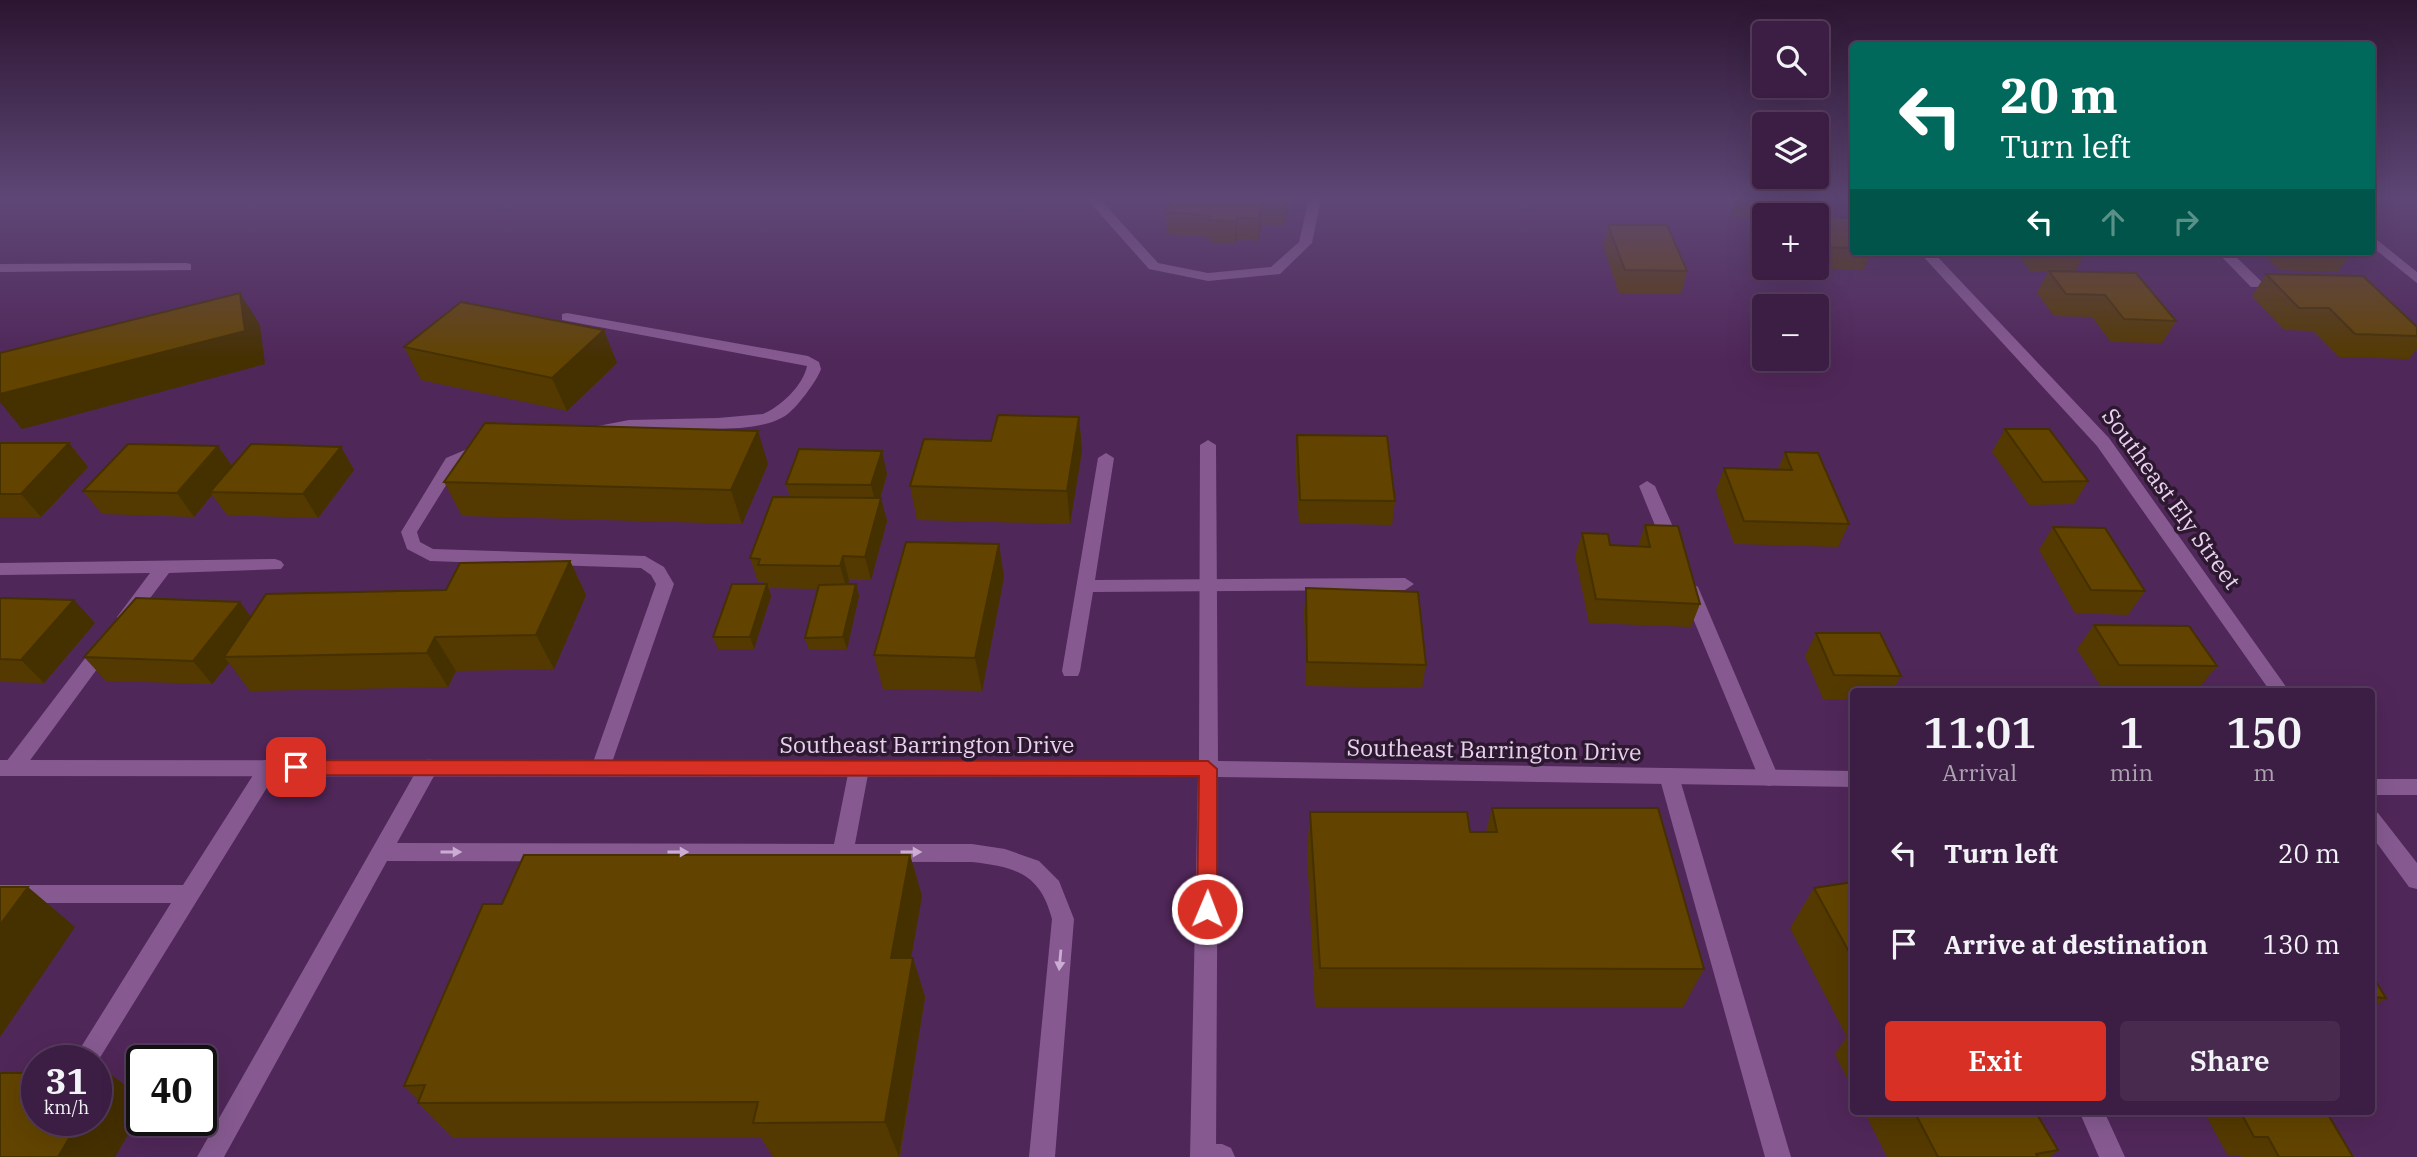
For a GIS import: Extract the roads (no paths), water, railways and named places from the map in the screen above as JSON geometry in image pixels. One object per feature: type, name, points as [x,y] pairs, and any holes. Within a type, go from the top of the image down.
[{"type":"street","points":[[1141,252],[1154,267],[1208,277],[1275,271],[1295,252]]},
{"type":"street","points":[[2386,252],[2417,279]]},
{"type":"street","name":"Southeast Ely Street","points":[[1930,256],[2103,442],[2278,688]]},
{"type":"street","points":[[2228,256],[2256,284]]},
{"type":"street","points":[[0,268],[186,267]]},
{"type":"street","points":[[561,439],[596,427],[755,420],[779,414],[814,374],[814,365],[808,360],[567,317]]},
{"type":"street","points":[[500,442],[474,449],[452,462],[410,531],[413,545],[429,555],[645,562],[658,571],[665,584],[601,768]]},
{"type":"street","points":[[1208,445],[1208,769],[1203,1157],[1222,1157]]},
{"type":"street","points":[[1071,671],[1106,458]]},
{"type":"street","points":[[1647,486],[1769,778]]},
{"type":"street","points":[[0,569],[275,565]]},
{"type":"street","points":[[7,768],[164,567]]},
{"type":"street","points":[[1085,586],[1405,584]]},
{"type":"street","points":[[94,1045],[269,767]]},
{"type":"street","points":[[210,1157],[429,767]]},
{"type":"street","name":"Southeast Barrington Drive","points":[[7,768],[1208,769],[1850,779]]},
{"type":"street","points":[[843,852],[859,769]]},
{"type":"street","points":[[1669,776],[1778,1157]]},
{"type":"street","points":[[2375,787],[2417,787]]},
{"type":"street","points":[[2375,824],[2417,880]]},
{"type":"street","points":[[383,852],[972,853],[1019,860],[1051,885],[1060,900],[1063,919],[1042,1157]]},
{"type":"street","points":[[0,894],[189,894]]},
{"type":"street","points":[[2093,1115],[2112,1157]]}]
